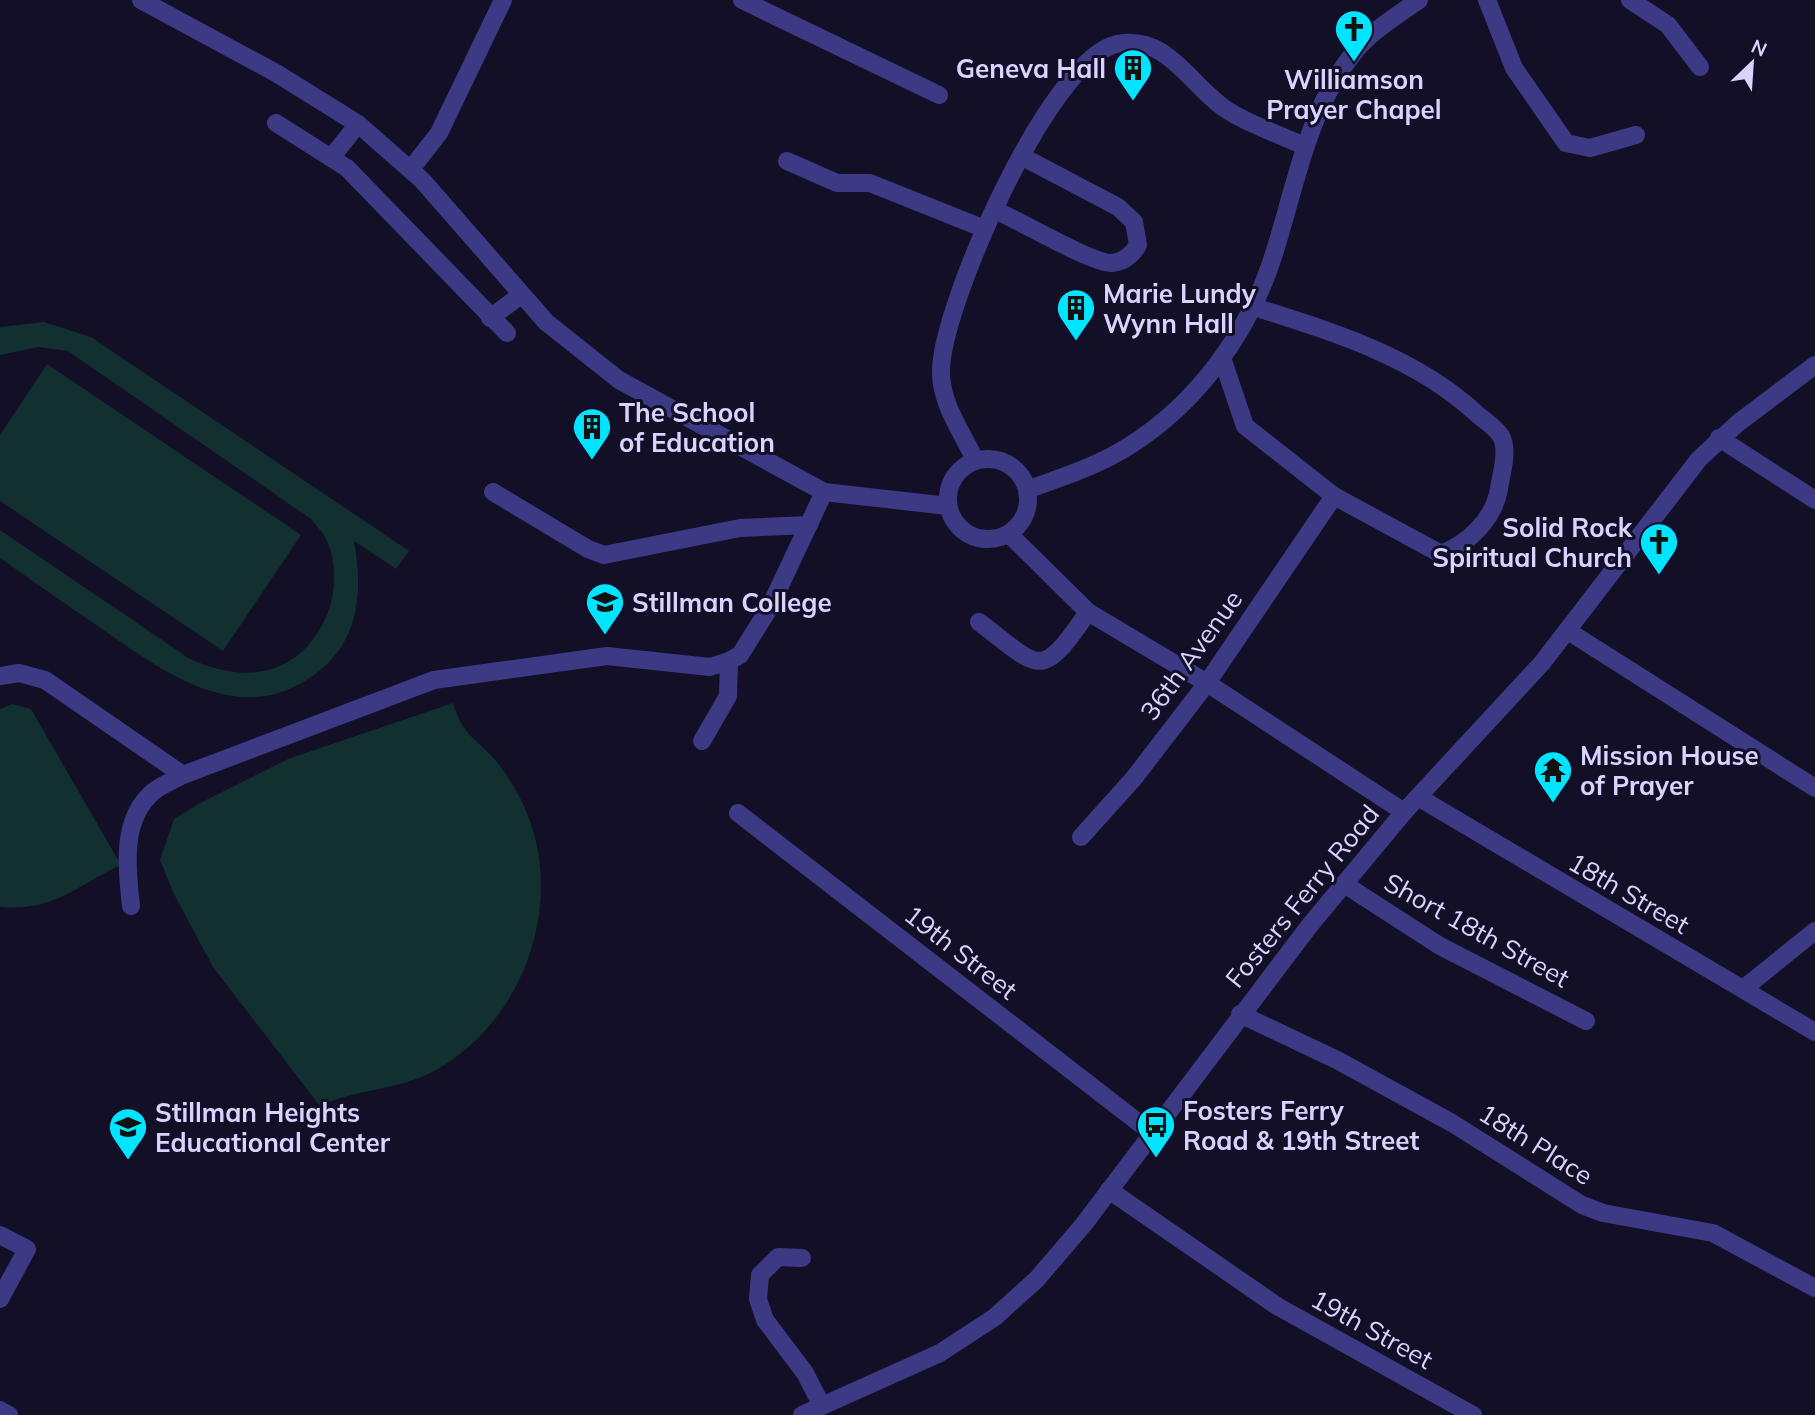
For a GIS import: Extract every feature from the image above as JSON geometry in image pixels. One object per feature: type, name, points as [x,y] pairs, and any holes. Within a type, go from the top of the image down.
[{"type":"street","points":[[411,169],[439,133],[503,0]]},
{"type":"street","points":[[742,0],[939,95]]},
{"type":"street","points":[[1027,490],[1089,467],[1128,447],[1164,423],[1196,393],[1222,358],[1272,261],[1304,146],[1331,86],[1357,48],[1419,0]]},
{"type":"street","points":[[1488,0],[1514,68],[1566,143],[1590,148],[1636,135]]},
{"type":"street","points":[[1630,0],[1668,25],[1700,67]]},
{"type":"street","points":[[146,1],[276,73],[358,124],[411,169],[555,330],[619,380],[824,492],[948,506]]},
{"type":"street","points":[[975,460],[944,394],[940,373],[947,330],[985,229],[1021,156],[1054,99],[1077,71],[1116,44],[1135,44],[1165,52],[1227,110],[1304,146]]},
{"type":"street","points":[[276,124],[347,168],[507,333]]},
{"type":"street","points":[[331,158],[358,124]]},
{"type":"street","points":[[995,210],[1098,260],[1121,261],[1132,254],[1138,245],[1134,222],[1118,207],[1021,156]]},
{"type":"street","points":[[787,161],[837,183],[870,183],[985,229]]},
{"type":"street","points":[[490,318],[521,295]]},
{"type":"street","points":[[1222,358],[1245,426],[1334,496],[1441,554],[1463,546],[1483,523],[1498,496],[1504,458],[1501,436],[1464,402],[1432,379],[1388,356],[1251,306]]},
{"type":"street","name":"Fosters Ferry Road","points":[[802,1415],[940,1353],[995,1317],[1056,1258],[1240,1014],[1344,884],[1404,812],[1516,693],[1568,631],[1699,459],[1719,438],[1815,365]]},
{"type":"street","points":[[1719,438],[1815,500]]},
{"type":"street","points":[[975,460],[1002,461],[1022,478],[1027,490],[1025,515],[1009,534],[996,539],[971,536],[960,528],[948,506],[950,483],[965,466],[975,460]]},
{"type":"street","points":[[493,492],[588,549],[604,555],[740,528],[809,525]]},
{"type":"street","points":[[131,906],[126,856],[133,824],[153,792],[183,775],[434,680],[607,656],[710,667],[740,655],[754,634],[824,492]]},
{"type":"street","name":"36th Avenue","points":[[1081,837],[1134,778],[1207,683],[1334,496]]},
{"type":"street","points":[[1009,534],[1088,612],[1207,683],[1404,812]]},
{"type":"street","points":[[979,622],[1023,655],[1040,662],[1052,660],[1088,612]]},
{"type":"street","points":[[1568,631],[1815,788]]},
{"type":"street","points":[[702,741],[728,696],[729,661]]},
{"type":"street","points":[[0,676],[19,673],[46,680],[183,775]]},
{"type":"street","name":"18th Street","points":[[1418,797],[1815,1032]]},
{"type":"street","name":"19th Street","points":[[738,813],[1152,1133]]},
{"type":"street","name":"Short 18th Street","points":[[1344,884],[1440,946],[1586,1021]]},
{"type":"street","points":[[1743,989],[1815,931]]},
{"type":"street","name":"18th Place","points":[[1240,1014],[1337,1060],[1452,1123],[1582,1205],[1603,1213],[1713,1233],[1815,1288]]},
{"type":"street","name":"19th Street","points":[[1109,1190],[1277,1306],[1474,1415]]},
{"type":"street","points":[[0,1235],[27,1250],[0,1299]]},
{"type":"street","points":[[802,1258],[778,1257],[760,1275],[758,1298],[765,1320],[805,1373],[822,1406]]},
{"type":"street","points":[[0,1410],[9,1415]]},
{"type":"green space","points":[[44,322],[91,337],[409,551],[396,569],[354,541],[358,574],[356,607],[346,638],[326,665],[297,685],[269,695],[240,697],[212,692],[157,666],[0,558],[0,530],[190,659],[217,669],[235,672],[264,671],[283,664],[300,653],[314,638],[331,601],[333,560],[326,538],[311,519],[68,351],[38,347],[0,355],[0,327]]},
{"type":"green space","points":[[47,364],[301,535],[223,651],[0,501],[0,435]]},
{"type":"green space","points":[[453,703],[465,730],[496,761],[510,780],[528,816],[538,851],[541,888],[537,924],[528,960],[512,993],[492,1023],[466,1049],[422,1077],[320,1106],[213,967],[174,894],[160,860],[174,819],[200,803],[288,759]]},
{"type":"green space","points":[[12,704],[31,709],[121,865],[50,901],[36,905],[0,907],[0,709]]},
{"type":"place","name":"Williamson Prayer Chapel","points":[[1354,63]]},
{"type":"place","name":"Geneva Hall","points":[[1133,102]]},
{"type":"place","name":"Marie Lundy Wynn Hall","points":[[1076,342]]},
{"type":"place","name":"The School of Education","points":[[592,461]]},
{"type":"place","name":"Solid Rock Spiritual Church","points":[[1659,576]]},
{"type":"place","name":"Stillman College","points":[[605,636]]},
{"type":"place","name":"Mission House of Prayer","points":[[1553,804]]},
{"type":"place","name":"Fosters Ferry Road & 19th Street","points":[[1156,1159]]},
{"type":"place","name":"Stillman Heights Educational Center","points":[[128,1161]]}]
